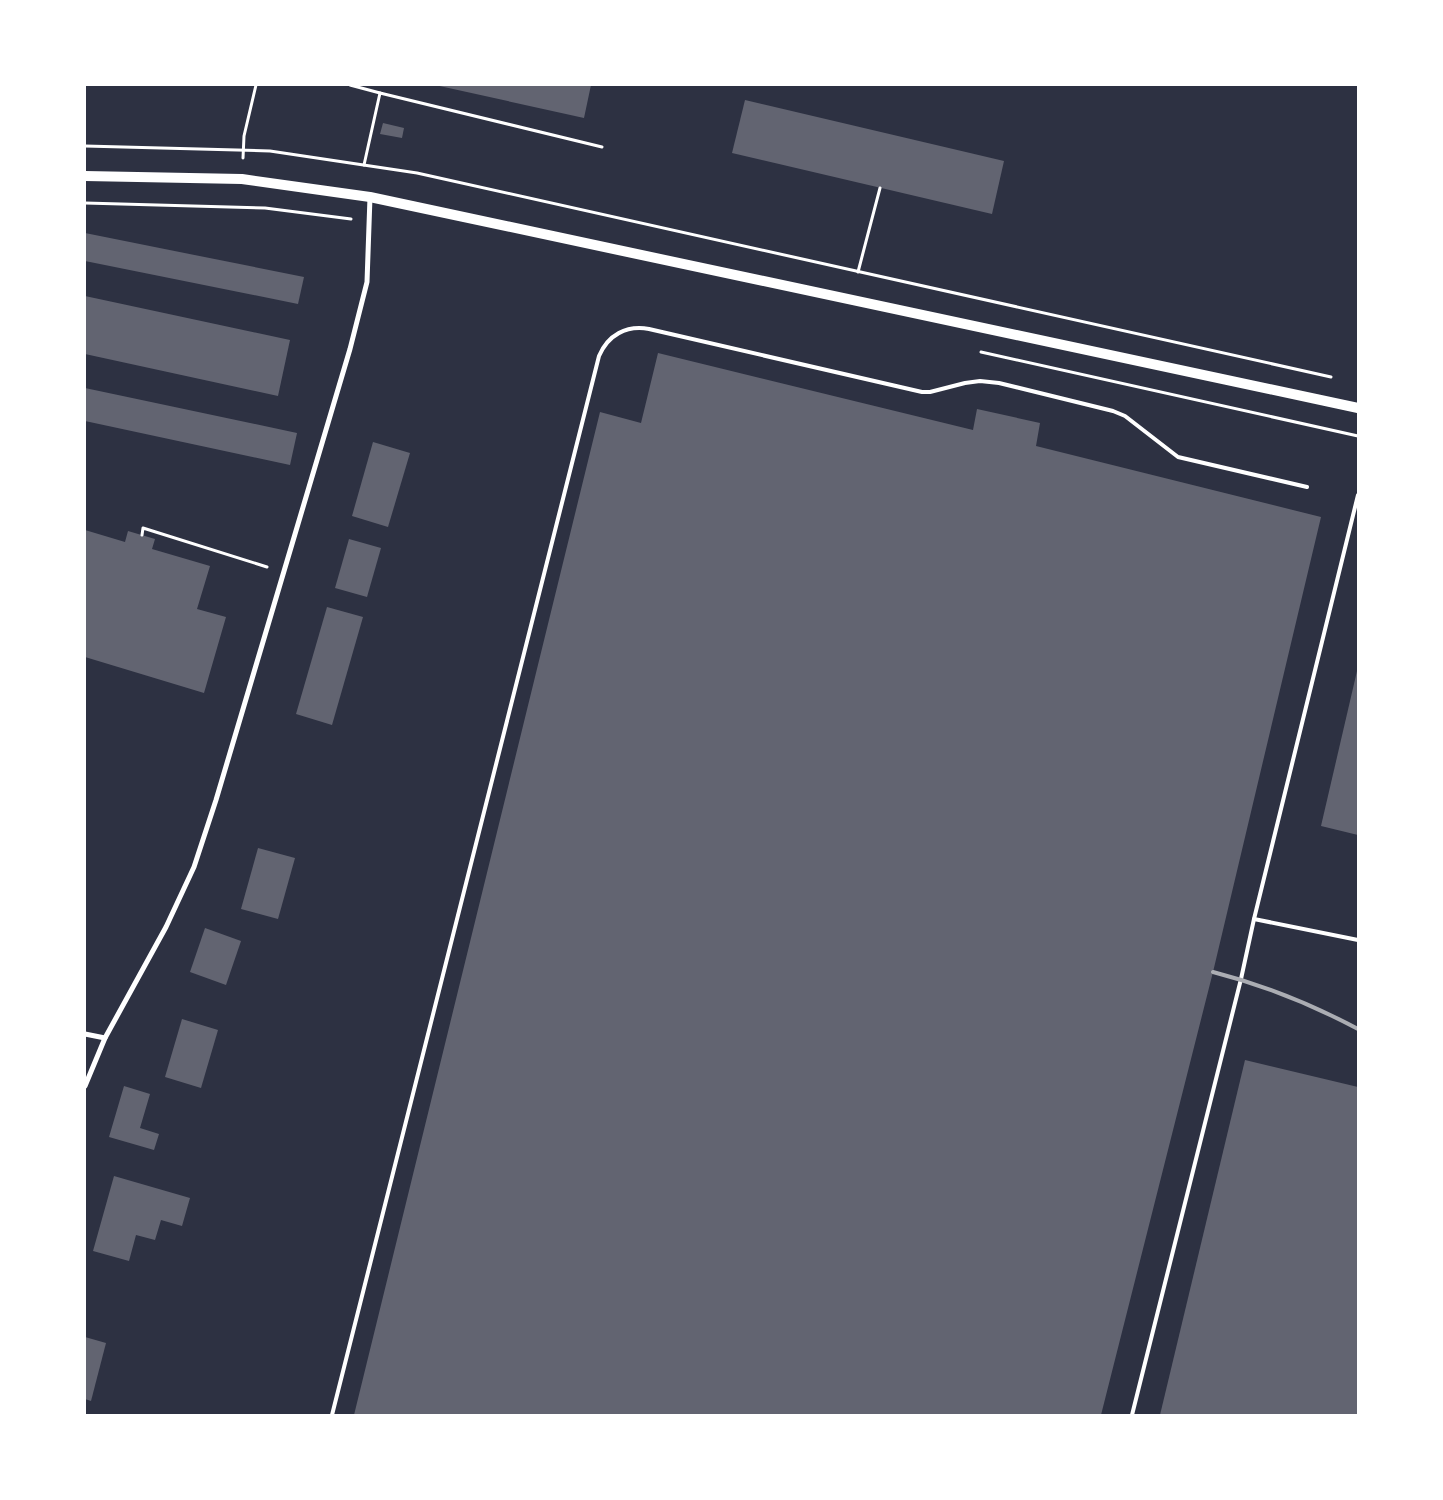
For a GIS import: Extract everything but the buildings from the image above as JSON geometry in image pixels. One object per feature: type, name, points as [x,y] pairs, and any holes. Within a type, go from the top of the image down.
[{"type":"main road","points":[[85,176],[242,179],[370,197],[1358,408]]},
{"type":"street","points":[[85,1086],[105,1038],[166,927],[194,867],[219,791],[350,349],[367,282],[370,197]]},
{"type":"street","points":[[85,1034],[105,1038]]},
{"type":"lane","points":[[332,1415],[599,356],[612,336],[635,328],[649,329],[922,392],[930,392],[973,381],[999,383],[1119,414],[1137,425],[1178,457],[1307,487]]},
{"type":"lane","points":[[1132,1415],[1241,979],[1358,495]]},
{"type":"lane","points":[[1254,919],[1358,940]]},
{"type":"path","points":[[242,179],[244,136],[256,85]]},
{"type":"path","points":[[350,85],[602,147]]},
{"type":"path","points":[[364,165],[380,93]]},
{"type":"path","points":[[85,146],[270,151],[426,175],[1339,379]]},
{"type":"path","points":[[858,272],[880,188]]},
{"type":"path","points":[[85,203],[265,208],[368,222]]},
{"type":"path","points":[[978,352],[1358,436]]},
{"type":"path","points":[[142,535],[143,528],[284,573]]},
{"type":"railway","points":[[1213,972],[1287,996],[1323,1011],[1358,1029]]}]
